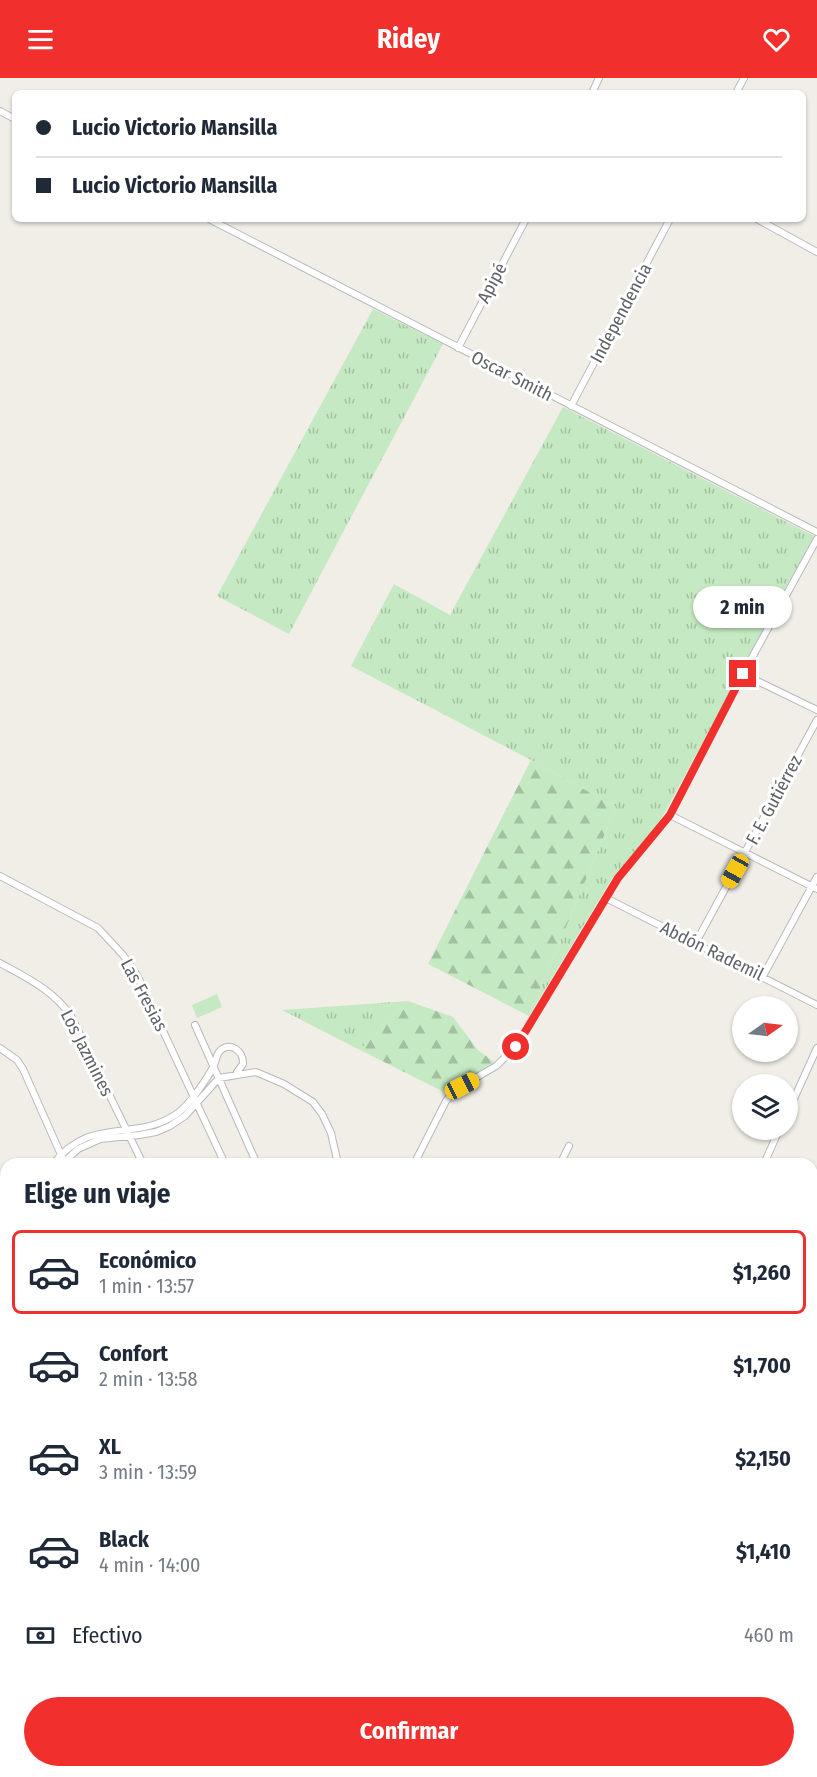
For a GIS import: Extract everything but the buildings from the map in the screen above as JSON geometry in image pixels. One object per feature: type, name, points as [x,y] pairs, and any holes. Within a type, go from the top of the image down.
[{"type":"street","name":"Oscar Smith","points":[[214,222],[817,532]]},
{"type":"street","name":"Apipé","points":[[458,348],[524,222]]},
{"type":"street","name":"Independencia","points":[[571,406],[668,222]]},
{"type":"street","points":[[762,222],[817,252]]},
{"type":"street","points":[[417,1158],[446,1101],[455,1090],[496,1066],[516,1047],[618,878],[670,815],[743,674],[817,539]]},
{"type":"street","points":[[743,674],[817,710]]},
{"type":"street","name":"F. E. Gutiérrez","points":[[695,944],[817,720]]},
{"type":"street","points":[[670,815],[814,888]]},
{"type":"street","name":"Las Fresias","points":[[0,876],[98,928],[113,942],[137,975],[222,1158]]},
{"type":"street","points":[[764,976],[814,888],[817,877]]},
{"type":"street","name":"Abdón Rademil","points":[[606,897],[817,1005]]},
{"type":"street","name":"Los Jazmines","points":[[0,963],[40,984],[63,1004],[140,1158]]},
{"type":"street","name":"Las Fresias","points":[[195,1025],[215,1063],[219,1078],[254,1158]]},
{"type":"street","points":[[0,1048],[17,1060],[23,1069],[62,1158]]},
{"type":"street","points":[[69,1158],[86,1144],[153,1125],[180,1111],[194,1095],[223,1049],[236,1048],[243,1059],[241,1068],[232,1074],[220,1071],[215,1063]]},
{"type":"street","points":[[798,1090],[817,1048]]},
{"type":"street","points":[[58,1158],[72,1144],[99,1133],[156,1132],[170,1126],[185,1116],[219,1078],[232,1074],[256,1072],[266,1074],[313,1102],[331,1133],[337,1158]]},
{"type":"street","points":[[767,1158],[775,1140]]},
{"type":"street","points":[[563,1158],[569,1146]]},
{"type":"green space","points":[[373,309],[443,344],[289,634],[217,596]]},
{"type":"green space","points":[[563,407],[814,536],[659,823],[611,880],[529,1016],[616,807],[351,666],[394,584],[450,615]]},
{"type":"green space","points":[[531,760],[616,807],[529,1016],[428,964]]},
{"type":"green space","points":[[217,994],[222,1007],[197,1018],[192,1005]]},
{"type":"green space","points":[[408,1001],[360,1050],[282,1010]]},
{"type":"green space","points":[[408,1001],[453,1017],[478,1050],[494,1062],[456,1086],[442,1091],[360,1050]]},
{"type":"route","points":[[516,1047],[618,878],[670,815],[743,674]]}]
